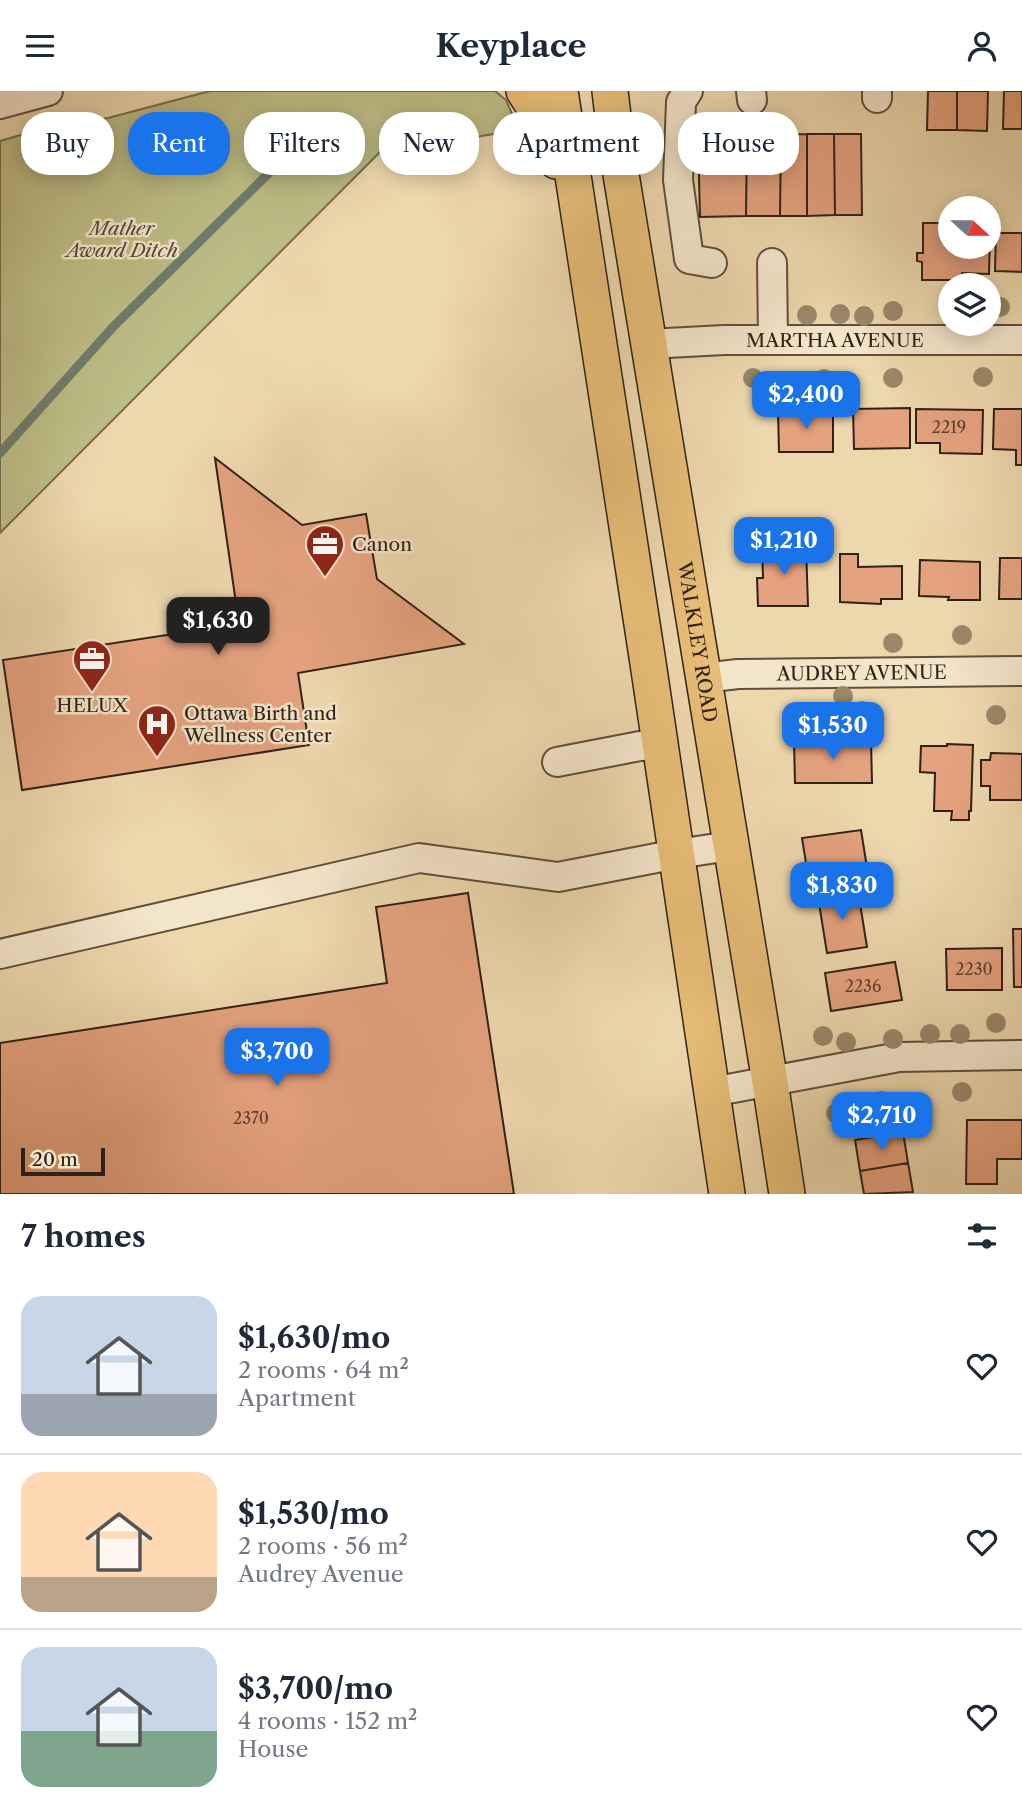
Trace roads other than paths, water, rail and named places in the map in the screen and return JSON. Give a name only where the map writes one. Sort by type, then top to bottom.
[{"type":"main road","points":[[524,91],[537,111],[580,219]]},
{"type":"main road","points":[[560,91],[727,1194]]},
{"type":"main road","name":"WALKLEY ROAD","points":[[610,91],[612,112]]},
{"type":"main road","points":[[629,112],[635,91]]},
{"type":"main road","name":"WALKLEY ROAD","points":[[621,175],[787,1194]]},
{"type":"street","points":[[0,104],[48,91]]},
{"type":"street","points":[[688,91],[681,102],[678,180],[689,259],[712,264]]},
{"type":"street","points":[[772,263],[773,340]]},
{"type":"street","name":"MARTHA AVENUE","points":[[648,344],[773,340],[1022,340]]},
{"type":"street","name":"AUDREY AVENUE","points":[[703,678],[738,674],[1022,671]]},
{"type":"street","points":[[557,762],[661,745]]},
{"type":"street","points":[[0,954],[419,857],[558,877],[730,846]]},
{"type":"street","points":[[712,1093],[899,1057],[1022,1055]]},
{"type":"waterway","points":[[0,453],[113,327],[267,175]]},
{"type":"place","name":"Canon","points":[[325,578]]},
{"type":"place","name":"HELUX","points":[[92,693]]},
{"type":"place","name":"Ottawa Birth and Wellness Center","points":[[157,758]]},
{"type":"park label","name":"Mather Award Ditch","points":[[122,239]]}]
